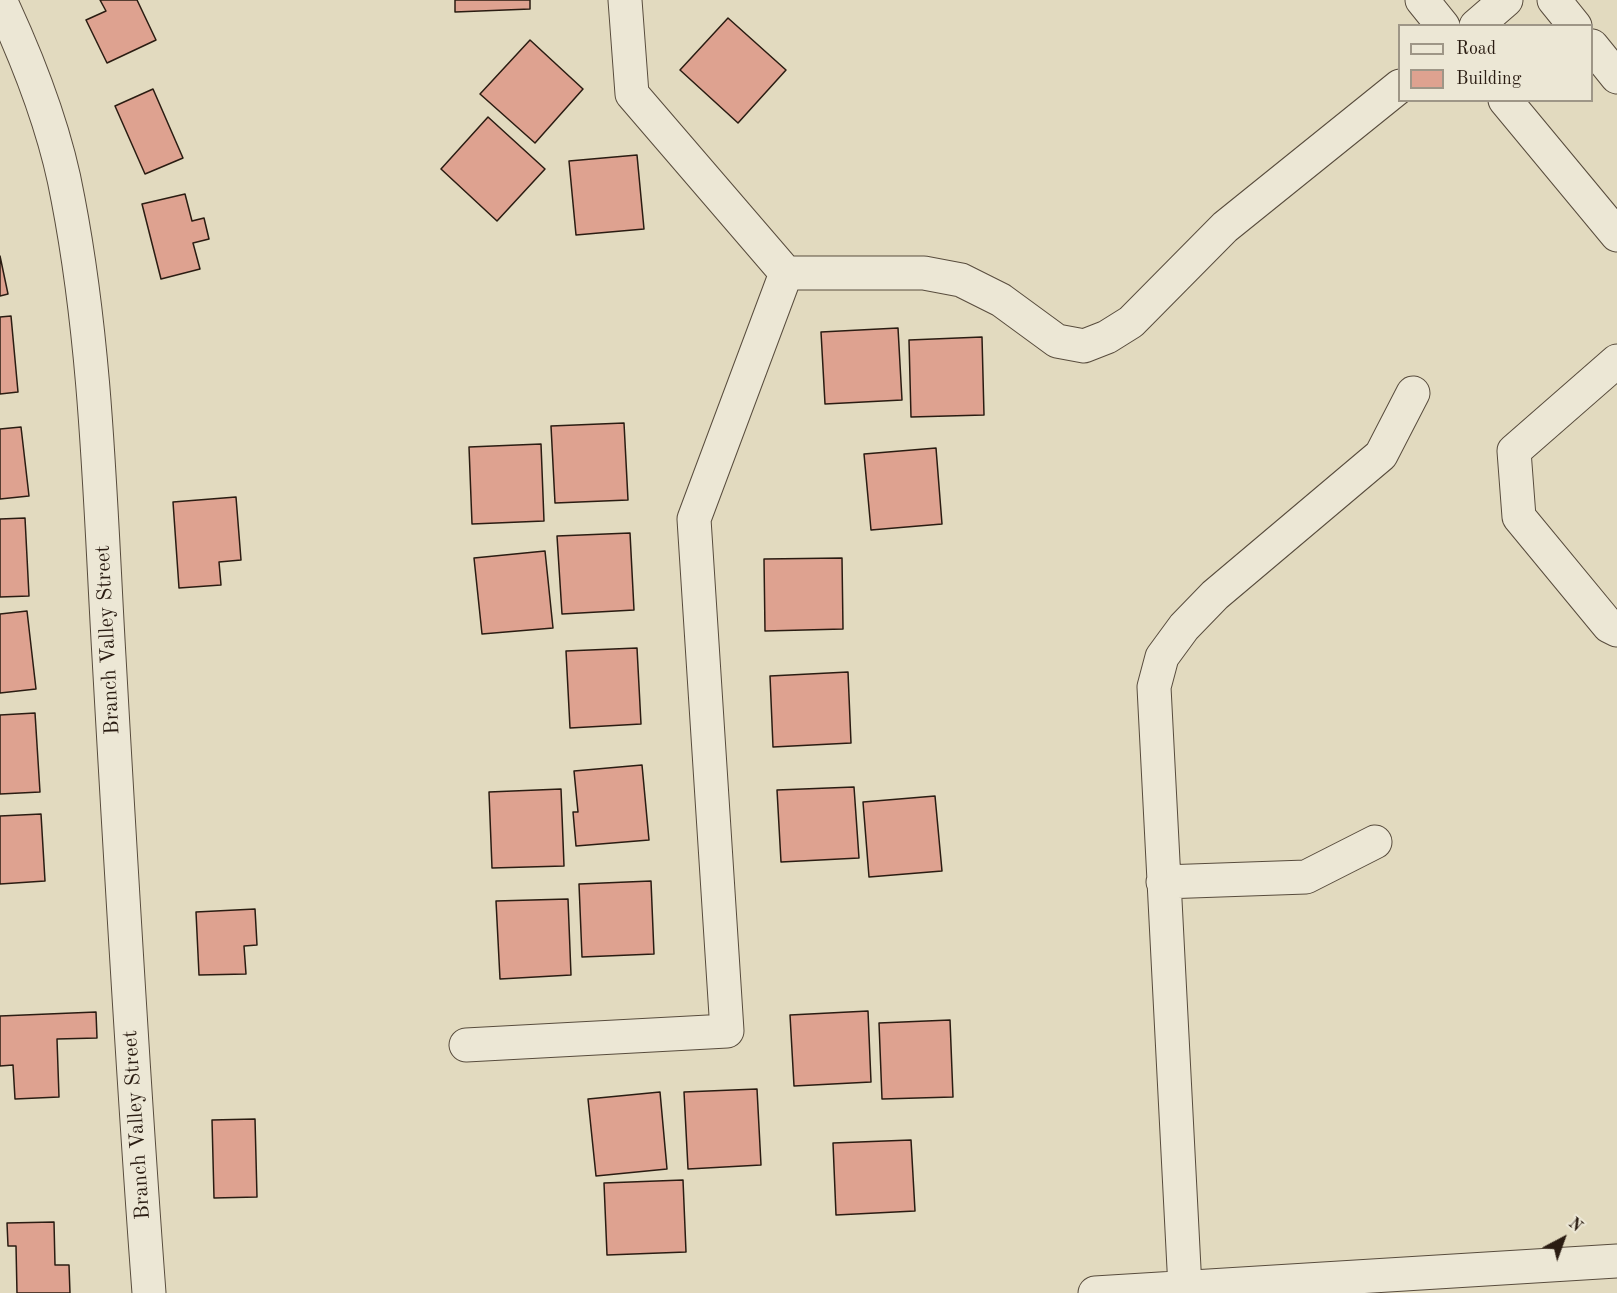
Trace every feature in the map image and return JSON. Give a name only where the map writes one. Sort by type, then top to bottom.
[{"type":"street","name":"Branch Valley Street","points":[[0,0],[22,49],[53,139],[68,197],[92,358],[134,1093],[149,1293]]},
{"type":"street","points":[[625,0],[632,94],[786,273],[924,273],[961,280],[1001,300],[1057,341],[1084,346],[1107,337],[1131,322],[1225,228],[1398,88]]},
{"type":"street","points":[[1422,0],[1441,24]]},
{"type":"street","points":[[1478,24],[1506,0]]},
{"type":"street","points":[[1554,0],[1573,24]]},
{"type":"street","points":[[1593,47],[1617,77]]},
{"type":"street","points":[[1507,102],[1617,235]]},
{"type":"street","points":[[466,1045],[728,1031],[694,519],[786,273]]},
{"type":"street","points":[[1617,361],[1514,451],[1519,517],[1609,626],[1617,630]]},
{"type":"street","points":[[1185,1288],[1154,687],[1162,657],[1184,627],[1215,595],[1381,455],[1413,393]]},
{"type":"street","points":[[1163,882],[1306,877],[1375,842]]},
{"type":"street","points":[[1095,1293],[1617,1260]]},
{"type":"building","points":[[100,0],[137,0],[156,40],[107,63],[86,20],[106,11]]},
{"type":"building","points":[[455,0],[530,0],[530,9],[455,12]]},
{"type":"building","points":[[728,18],[786,70],[738,123],[680,70]]},
{"type":"building","points":[[530,40],[583,89],[535,143],[480,94]]},
{"type":"building","points":[[153,89],[183,158],[145,174],[115,106]]},
{"type":"building","points":[[488,117],[545,169],[497,221],[441,169]]},
{"type":"building","points":[[637,155],[644,229],[576,235],[569,161]]},
{"type":"building","points":[[185,194],[192,221],[204,218],[209,239],[193,243],[200,269],[161,279],[142,204]]},
{"type":"building","points":[[0,256],[8,294],[0,296]]},
{"type":"building","points":[[11,316],[18,392],[0,394],[0,317]]},
{"type":"building","points":[[898,328],[902,400],[825,404],[821,332]]},
{"type":"building","points":[[982,337],[984,415],[911,417],[909,340]]},
{"type":"building","points":[[624,423],[628,500],[555,503],[551,426]]},
{"type":"building","points":[[21,427],[29,496],[0,499],[0,429]]},
{"type":"building","points":[[541,444],[544,521],[472,524],[469,447]]},
{"type":"building","points":[[936,448],[942,524],[871,530],[864,454]]},
{"type":"building","points":[[236,497],[241,560],[219,562],[221,585],[179,588],[173,502]]},
{"type":"building","points":[[25,518],[29,596],[0,597],[0,519]]},
{"type":"building","points":[[630,533],[634,610],[562,614],[557,536]]},
{"type":"building","points":[[545,551],[553,628],[482,634],[474,558]]},
{"type":"building","points":[[842,558],[843,629],[765,631],[764,559]]},
{"type":"building","points":[[27,611],[36,689],[0,693],[0,614]]},
{"type":"building","points":[[637,648],[641,724],[570,728],[566,651]]},
{"type":"building","points":[[848,672],[851,743],[773,747],[770,676]]},
{"type":"building","points":[[35,713],[40,792],[0,794],[0,715]]},
{"type":"building","points":[[642,765],[649,840],[576,846],[573,812],[578,812],[574,771]]},
{"type":"building","points":[[854,787],[859,858],[781,862],[777,790]]},
{"type":"building","points":[[561,789],[564,866],[492,868],[489,792]]},
{"type":"building","points":[[935,796],[942,871],[869,877],[863,802]]},
{"type":"building","points":[[41,814],[45,881],[0,884],[0,816]]},
{"type":"building","points":[[651,881],[654,954],[582,957],[579,884]]},
{"type":"building","points":[[568,899],[571,975],[500,979],[496,901]]},
{"type":"building","points":[[255,909],[257,945],[244,946],[246,974],[199,975],[196,912]]},
{"type":"building","points":[[868,1011],[871,1082],[794,1086],[790,1015]]},
{"type":"building","points":[[96,1012],[97,1038],[57,1039],[59,1097],[15,1099],[13,1065],[0,1066],[0,1016]]},
{"type":"building","points":[[950,1020],[953,1097],[882,1099],[879,1023]]},
{"type":"building","points":[[757,1089],[761,1165],[688,1169],[684,1092]]},
{"type":"building","points":[[660,1092],[667,1169],[596,1176],[588,1099]]},
{"type":"building","points":[[255,1119],[257,1197],[214,1198],[212,1120]]},
{"type":"building","points":[[911,1140],[915,1211],[836,1215],[833,1143]]},
{"type":"building","points":[[683,1180],[686,1252],[607,1255],[604,1183]]},
{"type":"building","points":[[54,1222],[55,1265],[69,1265],[70,1293],[17,1293],[16,1246],[8,1246],[7,1223]]}]
